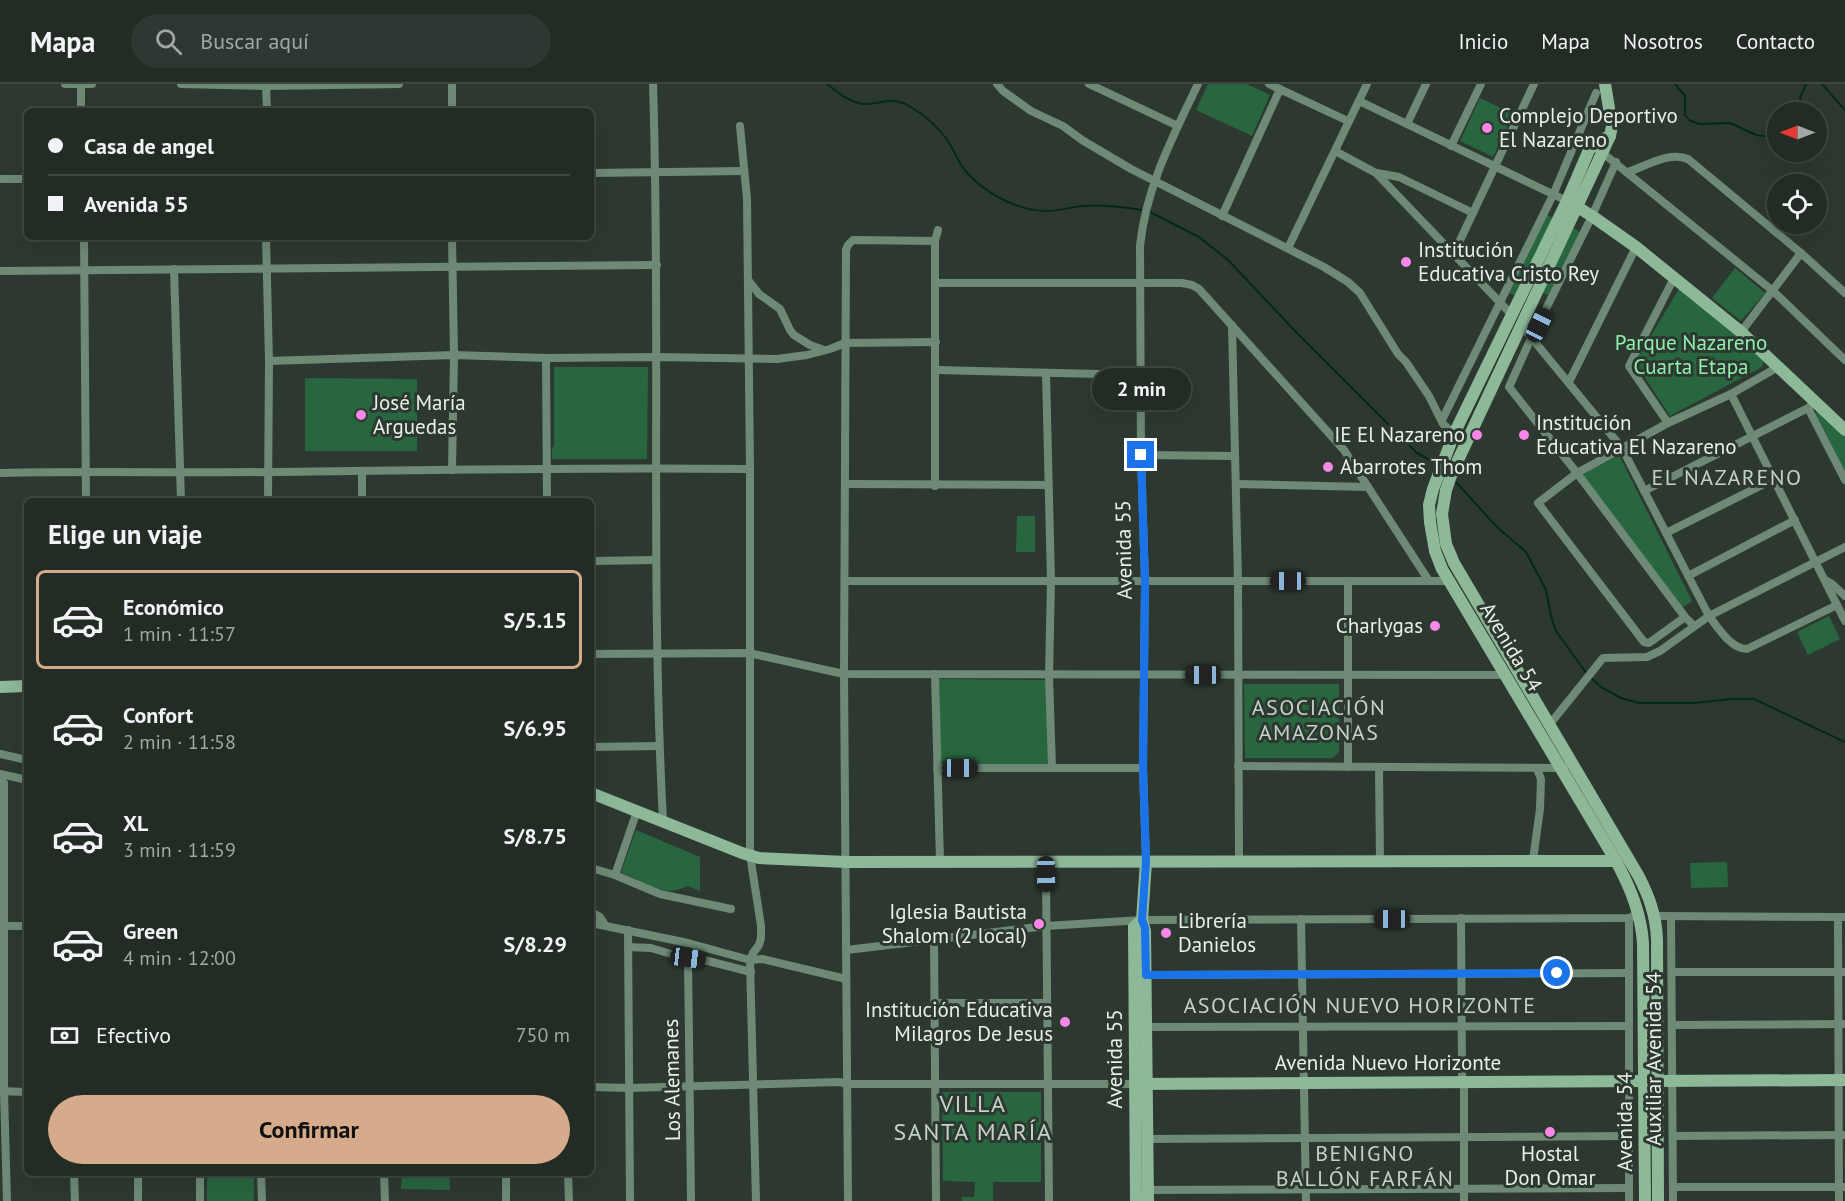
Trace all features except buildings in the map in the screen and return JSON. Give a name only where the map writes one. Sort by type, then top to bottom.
[{"type":"street","points":[[65,84],[92,84]]},
{"type":"street","points":[[81,84],[81,108]]},
{"type":"street","points":[[181,84],[399,84]]},
{"type":"street","points":[[452,84],[452,108]]},
{"type":"street","points":[[653,84],[657,265],[657,653],[663,821]]},
{"type":"street","points":[[1089,84],[1178,126]]},
{"type":"street","name":"Avenida 55","points":[[1136,1201],[1146,1028],[1145,928],[1142,920],[1146,862],[1143,768],[1145,582],[1139,282],[1142,233],[1154,181],[1198,84]]},
{"type":"street","points":[[1269,84],[1348,121]]},
{"type":"street","points":[[1288,248],[1367,84]]},
{"type":"street","points":[[1407,124],[1426,84]]},
{"type":"street","points":[[1451,146],[1481,84]]},
{"type":"street","points":[[1454,253],[1534,84]]},
{"type":"street","points":[[266,85],[267,108]]},
{"type":"street","points":[[1002,86],[1031,111],[1063,126],[1082,140],[1154,181],[1288,248],[1348,282],[1360,293],[1398,354],[1429,396],[1443,424],[1454,434]]},
{"type":"street","points":[[1442,420],[1553,195],[1601,88]]},
{"type":"street","name":"Avenida 54","points":[[1601,88],[1612,126],[1610,136],[1597,149],[1589,150],[1572,204],[1521,325],[1452,473],[1443,502],[1442,525],[1446,544],[1454,562],[1638,875],[1655,916],[1658,1201]]},
{"type":"street","points":[[1222,216],[1280,89]]},
{"type":"street","points":[[1359,101],[1572,204],[1592,216],[1741,332],[1778,367],[1811,405],[1845,430]]},
{"type":"street","points":[[740,126],[747,199],[750,855],[761,926],[759,945],[750,960],[756,1201]]},
{"type":"street","points":[[1597,149],[1616,162],[1773,291],[1845,360]]},
{"type":"street","points":[[1335,151],[1376,173],[1511,314]]},
{"type":"street","points":[[1628,172],[1668,157],[1679,156],[1688,159],[1801,253],[1845,293]]},
{"type":"street","points":[[1616,162],[1509,387],[1694,626]]},
{"type":"street","points":[[594,173],[744,171]]},
{"type":"street","points":[[1376,173],[1399,177],[1473,213]]},
{"type":"street","points":[[0,179],[24,179]]},
{"type":"street","name":"Avenida 54","points":[[1572,204],[1511,314],[1454,434],[1433,489],[1429,505],[1430,522],[1435,551],[1448,581],[1628,882],[1634,915],[1643,943],[1645,1201]]},
{"type":"street","points":[[935,486],[935,241],[938,230]]},
{"type":"street","points":[[84,240],[86,498]]},
{"type":"street","points":[[266,240],[269,361],[268,498]]},
{"type":"street","points":[[452,240],[454,356],[452,470]]},
{"type":"street","points":[[848,1201],[844,674],[846,250],[848,244],[853,240],[935,241]]},
{"type":"street","points":[[1569,382],[1636,248]]},
{"type":"street","points":[[1741,332],[1801,253]]},
{"type":"street","points":[[0,271],[657,265]]},
{"type":"street","points":[[174,269],[181,498]]},
{"type":"street","points":[[1668,423],[1629,366],[1674,278]]},
{"type":"street","points":[[747,280],[759,294],[780,309],[789,330],[794,335],[824,351]]},
{"type":"street","points":[[936,283],[1139,282],[1182,283],[1199,289],[1344,450],[1429,580]]},
{"type":"street","points":[[1521,325],[1622,448],[1709,616],[1722,633],[1737,646],[1747,649],[1837,605]]},
{"type":"street","points":[[1232,326],[1238,581],[1239,862]]},
{"type":"street","points":[[269,361],[454,356],[777,359],[824,351],[845,343],[936,342]]},
{"type":"street","points":[[546,358],[547,498]]},
{"type":"street","points":[[1685,617],[1649,643],[1644,642],[1538,503],[1577,473],[1668,423],[1731,394],[1778,367]]},
{"type":"street","points":[[936,370],[1141,375]]},
{"type":"street","points":[[1046,373],[1051,581],[1052,768]]},
{"type":"street","points":[[1731,394],[1845,621]]},
{"type":"street","points":[[1644,492],[1811,405]]},
{"type":"street","points":[[1811,405],[1845,480]]},
{"type":"street","points":[[1141,455],[1235,456]]},
{"type":"street","points":[[0,473],[362,471],[547,467],[750,469]]},
{"type":"street","points":[[362,471],[362,498]]},
{"type":"street","points":[[1666,533],[1774,479]]},
{"type":"street","points":[[846,484],[1048,485]]},
{"type":"street","points":[[1236,484],[1368,487]]},
{"type":"street","points":[[1688,576],[1795,520]]},
{"type":"street","points":[[1550,724],[1603,658],[1647,657],[1660,651],[1709,616],[1845,547]]},
{"type":"street","points":[[594,561],[656,560]]},
{"type":"street","points":[[1825,580],[1845,596]]},
{"type":"street","points":[[1348,581],[1348,767]]},
{"type":"street","points":[[845,582],[1448,581]]},
{"type":"street","points":[[594,654],[749,653],[844,674],[1505,675]]},
{"type":"street","points":[[934,674],[940,862]]},
{"type":"street","points":[[0,687],[24,686]]},
{"type":"street","points":[[594,747],[659,746]]},
{"type":"street","points":[[0,754],[24,759]]},
{"type":"street","points":[[1238,766],[1533,767],[1537,769],[1561,769],[1575,766]]},
{"type":"street","points":[[937,768],[1143,768]]},
{"type":"street","points":[[1379,768],[1380,861]]},
{"type":"street","points":[[1533,860],[1541,779],[1537,769]]},
{"type":"street","points":[[0,776],[24,780]]},
{"type":"street","points":[[0,776],[4,783],[2,1091],[7,1201]]},
{"type":"street","points":[[594,794],[759,858],[846,862],[1616,861]]},
{"type":"street","points":[[615,875],[638,812]]},
{"type":"street","points":[[594,868],[660,894],[731,909]]},
{"type":"street","points":[[1046,874],[1049,1201]]},
{"type":"street","points":[[594,914],[600,917],[605,926]]},
{"type":"street","points":[[847,951],[1046,926],[1142,920],[1634,915],[1629,973],[1629,1201]]},
{"type":"street","points":[[1655,916],[1841,917],[1843,1135],[1842,1187],[1839,1201]]},
{"type":"street","name":"Auxiliar Avenida 54","points":[[1671,917],[1673,1201]]},
{"type":"street","points":[[1461,918],[1464,1201]]},
{"type":"street","points":[[1301,919],[1306,1201]]},
{"type":"street","name":"Avenida 55","points":[[1142,920],[1134,927],[1141,1084],[1148,1139],[1148,1196]]},
{"type":"street","points":[[594,924],[688,943],[750,960],[762,959],[846,980]]},
{"type":"street","points":[[2,926],[24,926]]},
{"type":"street","points":[[628,930],[630,1201]]},
{"type":"street","points":[[934,940],[936,1201]]},
{"type":"street","points":[[628,946],[651,948],[751,972]]},
{"type":"street","name":"Los Alemanes","points":[[688,958],[692,1201]]},
{"type":"street","points":[[1672,972],[1842,972]]},
{"type":"street","points":[[1146,975],[1629,973]]},
{"type":"street","points":[[935,1003],[1047,1004]]},
{"type":"street","points":[[1673,1025],[1842,1024]]},
{"type":"street","points":[[1146,1028],[1629,1026]]},
{"type":"street","points":[[1673,1081],[1842,1080]]},
{"type":"street","name":"Avenida Nuevo Horizonte","points":[[1141,1084],[1673,1081]]},
{"type":"street","points":[[594,1087],[839,1082],[935,1085],[1141,1084]]},
{"type":"street","points":[[2,1091],[24,1092]]},
{"type":"street","points":[[1673,1136],[1843,1135]]},
{"type":"street","points":[[1148,1139],[1629,1136]]},
{"type":"street","points":[[75,1176],[75,1201]]},
{"type":"street","points":[[138,1176],[138,1201]]},
{"type":"street","points":[[200,1176],[200,1201]]},
{"type":"street","points":[[261,1176],[262,1201]]},
{"type":"street","points":[[384,1176],[385,1201]]},
{"type":"street","points":[[506,1176],[506,1201]]},
{"type":"street","points":[[568,1176],[569,1201]]},
{"type":"street","points":[[1673,1187],[1842,1187]]},
{"type":"street","points":[[1148,1196],[1306,1190],[1629,1188]]},
{"type":"green space","points":[[1208,84],[1247,84],[1270,95],[1252,136],[1196,110]]},
{"type":"green space","points":[[1480,98],[1513,114],[1493,157],[1460,141]]},
{"type":"green space","points":[[1547,215],[1553,218],[1515,296],[1509,293]]},
{"type":"green space","points":[[1573,228],[1580,232],[1548,295],[1541,292]]},
{"type":"green space","points":[[1735,268],[1765,293],[1741,321],[1712,298]]},
{"type":"green space","name":"Parque Nazareno Cuarta Etapa","points":[[1680,287],[1764,360],[1762,367],[1670,416],[1636,361]]},
{"type":"green space","points":[[554,367],[648,367],[647,459],[552,459]]},
{"type":"green space","name":"José María Arguedas","points":[[305,378],[417,379],[417,451],[305,451]]},
{"type":"green space","points":[[1818,411],[1845,435],[1845,472],[1815,413]]},
{"type":"green space","points":[[1619,455],[1692,601],[1681,608],[1583,477],[1585,473]]},
{"type":"green space","points":[[1017,516],[1035,516],[1035,552],[1016,552]]},
{"type":"green space","points":[[1829,616],[1840,639],[1808,655],[1797,632]]},
{"type":"green space","points":[[939,679],[1046,680],[1048,765],[941,765]]},
{"type":"green space","points":[[1244,684],[1339,684],[1339,752],[1333,758],[1245,758]]},
{"type":"green space","points":[[636,830],[700,857],[700,891],[688,886],[674,891],[664,890],[621,872]]},
{"type":"green space","points":[[1727,862],[1728,887],[1691,888],[1690,863]]},
{"type":"green space","points":[[942,1092],[1041,1092],[1041,1182],[993,1182],[993,1201],[962,1201],[962,1197],[974,1197],[975,1182],[943,1181]]},
{"type":"green space","points":[[207,1176],[254,1176],[254,1201],[207,1201]]},
{"type":"green space","points":[[402,1176],[449,1176],[450,1190],[401,1189]]},
{"type":"waterway","points":[[827,84],[854,102],[871,104],[896,101],[911,107],[940,131],[973,179],[989,192],[1007,202],[1027,209],[1047,211],[1098,205],[1142,210]]},
{"type":"waterway","points":[[1675,84],[1685,96],[1685,115],[1689,120],[1699,124],[1730,123],[1756,135],[1767,136]]},
{"type":"waterway","points":[[1801,102],[1800,98],[1806,84]]},
{"type":"waterway","points":[[1822,84],[1845,110]]},
{"type":"waterway","points":[[1148,211],[1199,237],[1228,260],[1417,453],[1437,464]]},
{"type":"waterway","points":[[1454,480],[1497,527],[1526,552],[1546,590],[1556,631],[1587,674]]},
{"type":"waterway","points":[[1591,678],[1601,687],[1621,698],[1639,703],[1694,703],[1754,699],[1845,742]]},
{"type":"place","name":"Complejo Deportivo El Nazareno","points":[[1487,128]]},
{"type":"place","name":"Institución Educativa Cristo Rey","points":[[1406,262]]},
{"type":"place","name":"José María Arguedas","points":[[361,415]]},
{"type":"place","name":"IE El Nazareno","points":[[1477,435]]},
{"type":"place","name":"Institución Educativa El Nazareno","points":[[1524,435]]},
{"type":"place","name":"Abarrotes Thom","points":[[1328,467]]},
{"type":"place","name":"Charlygas","points":[[1435,626]]},
{"type":"place","name":"Iglesia Bautista Shalom (2 local)","points":[[1039,924]]},
{"type":"place","name":"Librería Danielos","points":[[1166,933]]},
{"type":"place","name":"Institución Educativa Milagros De Jesus","points":[[1065,1022]]},
{"type":"place","name":"Hostal Don Omar","points":[[1550,1132]]},
{"type":"district","name":"EL NAZARENO","points":[[1727,477]]},
{"type":"district","name":"ASOCIACIÓN AMAZONAS","points":[[1319,720]]},
{"type":"district","name":"ASOCIACIÓN NUEVO HORIZONTE","points":[[1360,1005]]},
{"type":"district","name":"VILLA SANTA MARÍA","points":[[973,1118]]},
{"type":"district","name":"BENIGNO BALLÓN FARFÁN","points":[[1365,1166]]},
{"type":"route","points":[[1141,455],[1145,582],[1143,768],[1146,862],[1142,920],[1145,928],[1146,975],[1557,973]]}]
